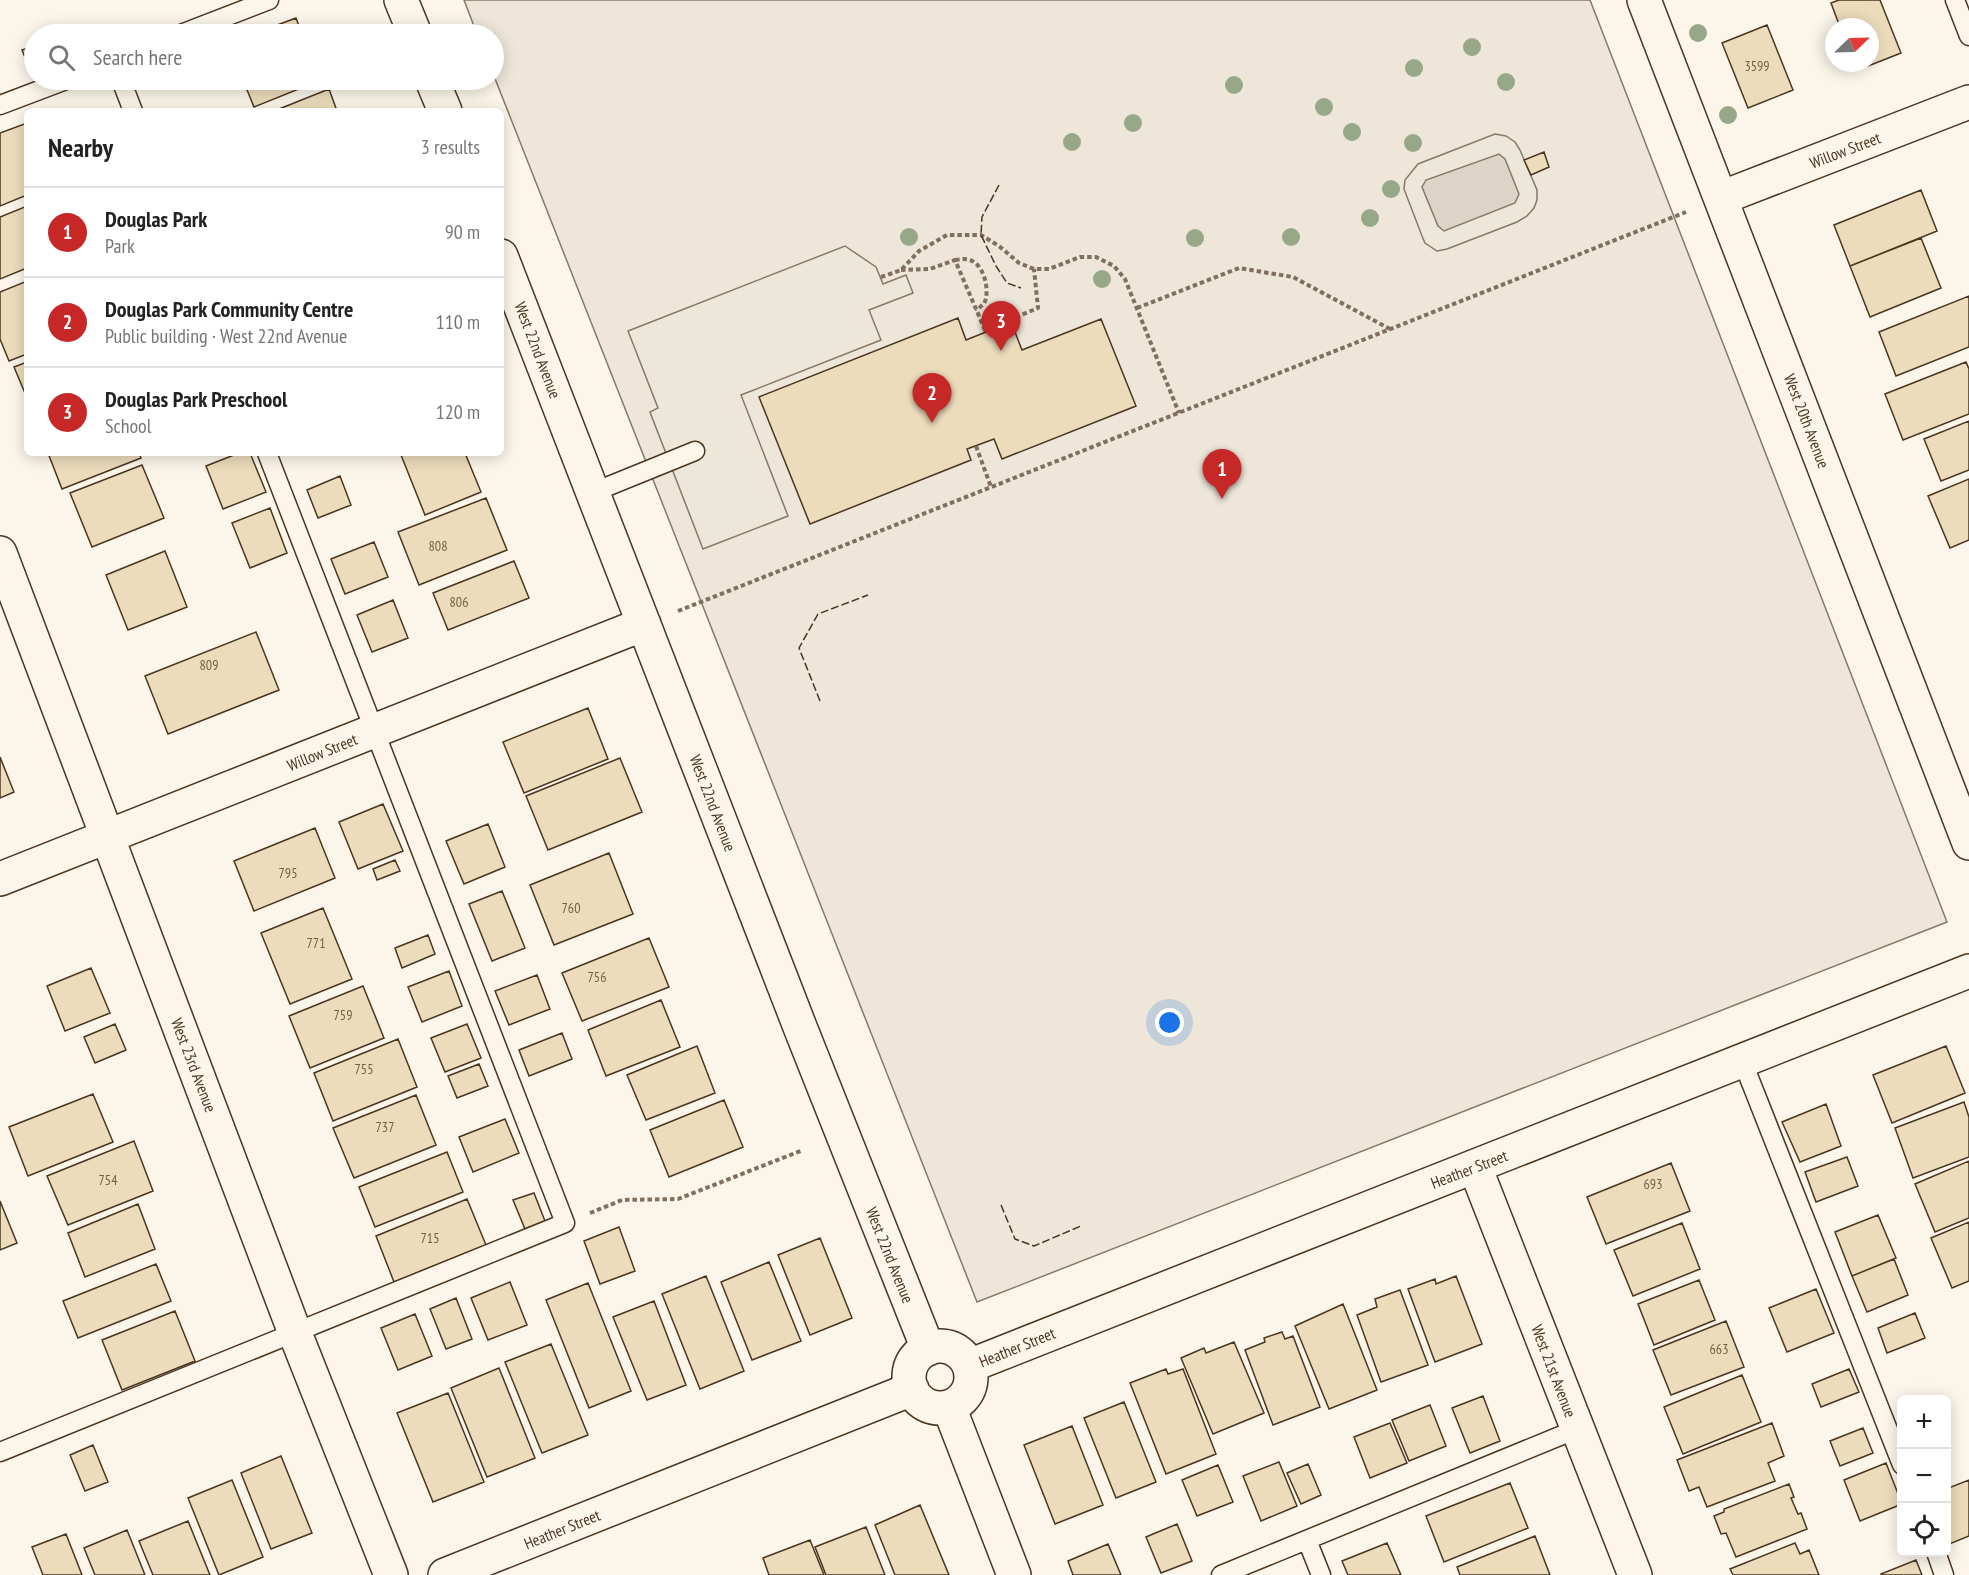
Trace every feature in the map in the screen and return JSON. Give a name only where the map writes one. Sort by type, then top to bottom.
[{"type":"street","points":[[401,0],[411,24]]},
{"type":"street","name":"West 20th Avenue","points":[[1644,0],[1969,843]]},
{"type":"street","points":[[436,90],[444,108]]},
{"type":"street","name":"Willow Street","points":[[1721,198],[1969,102]]},
{"type":"street","name":"West 22nd Avenue","points":[[504,264],[927,1349]]},
{"type":"street","name":"West 23rd Avenue","points":[[1,560],[295,1333],[391,1575]]},
{"type":"street","name":"Willow Street","points":[[0,879],[644,624]]},
{"type":"street","name":"Heather Street","points":[[969,1366],[1969,971]]},
{"type":"street","name":"West 21st Avenue","points":[[1475,1167],[1635,1575]]},
{"type":"street","points":[[937,1346],[956,1351],[969,1366],[970,1386],[958,1402],[949,1407],[931,1407],[916,1397],[909,1380],[919,1354],[937,1346]]},
{"type":"street","name":"Heather Street","points":[[445,1575],[912,1389]]},
{"type":"street","points":[[949,1407],[1014,1575]]},
{"type":"lane","points":[[207,24],[269,0]]},
{"type":"lane","points":[[1955,0],[1969,36]]},
{"type":"lane","points":[[0,105],[40,90]]},
{"type":"lane","points":[[125,90],[133,108]]},
{"type":"lane","points":[[594,492],[695,451]]},
{"type":"lane","points":[[0,1452],[565,1223],[268,456]]},
{"type":"lane","points":[[1742,1060],[1897,1452]]},
{"type":"lane","points":[[1221,1575],[1577,1429]]},
{"type":"lane","points":[[1307,1540],[1321,1575]]},
{"type":"lane","points":[[1938,1557],[1944,1575]]},
{"type":"path","points":[[644,624],[1721,198]]},
{"type":"path","points":[[901,270],[919,251],[939,240],[947,236],[965,235],[981,235],[999,246],[1019,263],[1034,269],[1049,268],[1080,257],[1096,257],[1114,266],[1125,279],[1179,413]]},
{"type":"path","points":[[881,277],[901,270],[930,269],[965,258],[975,262],[981,271],[987,291],[984,304],[977,311]]},
{"type":"path","points":[[955,260],[985,330],[1038,308],[1034,269]]},
{"type":"path","points":[[1137,308],[1239,268],[1293,277],[1391,329]]},
{"type":"path","points":[[976,446],[991,487]]},
{"type":"path","points":[[565,1223],[622,1200],[678,1198],[802,1150]]},
{"type":"shaded area","points":[[464,0],[1590,0],[1947,922],[977,1302],[500,90],[504,90],[504,24],[473,24]]},
{"type":"shaded area","points":[[1495,134],[1506,136],[1515,142],[1520,150],[1537,190],[1534,208],[1517,222],[1437,251],[1425,243],[1404,189],[1405,180],[1418,164]]},
{"type":"shaded area","points":[[1499,154],[1505,159],[1519,194],[1515,203],[1444,231],[1438,226],[1422,187],[1426,180]]},
{"type":"shaded area","points":[[845,246],[876,267],[883,284],[906,275],[913,293],[869,310],[881,340],[741,395],[788,516],[703,549],[650,412],[658,408],[628,331]]},
{"type":"building","points":[[1839,0],[1880,0],[1901,53],[1879,62],[1879,18],[1837,18],[1831,3]]},
{"type":"building","points":[[296,18],[298,24],[280,24]]},
{"type":"building","points":[[1767,25],[1793,90],[1748,108],[1722,43]]},
{"type":"building","points":[[247,90],[296,90],[254,107]]},
{"type":"building","points":[[329,90],[336,108],[282,108]]},
{"type":"building","points":[[24,124],[24,196],[0,206],[0,133]]},
{"type":"building","points":[[1544,152],[1549,167],[1531,175],[1524,160]]},
{"type":"building","points":[[1921,190],[1937,231],[1850,266],[1834,225]]},
{"type":"building","points":[[24,207],[24,269],[0,279],[0,217]]},
{"type":"building","points":[[1921,238],[1941,288],[1870,317],[1850,266]]},
{"type":"building","points":[[24,282],[24,355],[9,361],[0,339],[0,292]]},
{"type":"building","points":[[1969,296],[1969,347],[1896,376],[1879,332]]},
{"type":"building","points":[[958,318],[966,340],[1011,322],[1022,350],[1101,319],[1136,406],[1002,459],[994,439],[967,449],[971,460],[810,524],[759,397]]},
{"type":"building","points":[[1966,362],[1969,369],[1969,414],[1903,440],[1885,394]]},
{"type":"building","points":[[24,363],[24,391],[14,367]]},
{"type":"building","points":[[1969,421],[1969,470],[1941,481],[1924,439]]},
{"type":"building","points":[[49,456],[140,456],[141,458],[62,489]]},
{"type":"building","points":[[231,456],[251,456],[266,492],[223,509],[206,466]]},
{"type":"building","points":[[401,456],[466,456],[481,492],[425,515]]},
{"type":"building","points":[[142,465],[164,518],[92,547],[70,493]]},
{"type":"building","points":[[340,476],[351,505],[318,518],[307,490]]},
{"type":"building","points":[[1969,479],[1969,540],[1950,548],[1928,496]]},
{"type":"building","points":[[486,498],[507,550],[419,585],[398,532]]},
{"type":"building","points":[[270,508],[287,553],[250,568],[232,523]]},
{"type":"building","points":[[374,542],[388,577],[345,594],[331,559]]},
{"type":"building","points":[[165,551],[187,607],[128,630],[106,575]]},
{"type":"building","points":[[514,561],[529,598],[448,630],[433,593]]},
{"type":"building","points":[[393,600],[408,638],[372,652],[357,615]]},
{"type":"building","points":[[256,632],[279,690],[168,734],[145,676]]},
{"type":"building","points":[[588,708],[608,759],[524,793],[503,742]]},
{"type":"building","points":[[0,757],[14,792],[0,798]]},
{"type":"building","points":[[620,758],[642,812],[548,850],[526,796]]},
{"type":"building","points":[[383,804],[403,851],[358,869],[339,822]]},
{"type":"building","points":[[488,824],[505,867],[464,884],[446,841]]},
{"type":"building","points":[[315,828],[335,878],[254,911],[234,861]]},
{"type":"building","points":[[609,853],[633,914],[554,945],[530,885]]},
{"type":"building","points":[[395,860],[400,871],[377,880],[373,869]]},
{"type":"building","points":[[502,891],[525,948],[492,961],[469,904]]},
{"type":"building","points":[[323,908],[352,979],[290,1004],[261,933]]},
{"type":"building","points":[[428,935],[435,954],[402,968],[395,948]]},
{"type":"building","points":[[649,938],[669,987],[582,1021],[562,973]]},
{"type":"building","points":[[91,968],[110,1013],[65,1031],[47,986]]},
{"type":"building","points":[[449,971],[462,1006],[422,1022],[408,987]]},
{"type":"building","points":[[537,975],[550,1009],[509,1025],[495,991]]},
{"type":"building","points":[[363,986],[384,1038],[310,1068],[289,1016]]},
{"type":"building","points":[[661,1000],[680,1047],[606,1076],[588,1030]]},
{"type":"building","points":[[115,1024],[126,1050],[95,1063],[84,1037]]},
{"type":"building","points":[[467,1024],[481,1058],[445,1072],[431,1038]]},
{"type":"building","points":[[562,1033],[572,1059],[529,1076],[519,1050]]},
{"type":"building","points":[[398,1039],[417,1087],[333,1121],[314,1073]]},
{"type":"building","points":[[697,1046],[715,1093],[646,1120],[627,1075]]},
{"type":"building","points":[[1946,1046],[1965,1093],[1892,1123],[1873,1075]]},
{"type":"building","points":[[479,1064],[488,1086],[457,1098],[448,1076]]},
{"type":"building","points":[[93,1094],[113,1142],[28,1176],[9,1127]]},
{"type":"building","points":[[416,1095],[436,1145],[354,1178],[333,1128]]},
{"type":"building","points":[[724,1100],[743,1147],[669,1177],[650,1130]]},
{"type":"building","points":[[1964,1102],[1969,1117],[1969,1157],[1913,1178],[1895,1128]]},
{"type":"building","points":[[1826,1104],[1841,1146],[1800,1162],[1782,1122]]},
{"type":"building","points":[[505,1119],[519,1153],[473,1172],[459,1137]]},
{"type":"building","points":[[134,1141],[153,1191],[68,1225],[47,1176]]},
{"type":"building","points":[[447,1152],[463,1192],[375,1227],[359,1187]]},
{"type":"building","points":[[1847,1157],[1858,1186],[1816,1202],[1805,1172]]},
{"type":"building","points":[[1969,1161],[1969,1218],[1935,1232],[1915,1184]]},
{"type":"building","points":[[1671,1163],[1690,1211],[1606,1244],[1587,1197]]},
{"type":"building","points":[[534,1193],[545,1221],[525,1229],[513,1200]]},
{"type":"building","points":[[467,1199],[486,1245],[394,1282],[376,1236]]},
{"type":"building","points":[[0,1201],[17,1243],[0,1250]]},
{"type":"building","points":[[138,1204],[155,1249],[85,1277],[68,1233]]},
{"type":"building","points":[[1878,1215],[1896,1258],[1852,1276],[1835,1232]]},
{"type":"building","points":[[1969,1222],[1969,1281],[1952,1288],[1931,1238]]},
{"type":"building","points":[[1682,1223],[1700,1269],[1633,1296],[1614,1250]]},
{"type":"building","points":[[619,1227],[635,1271],[600,1284],[584,1241]]},
{"type":"building","points":[[820,1238],[852,1318],[810,1335],[778,1255]]},
{"type":"building","points":[[1894,1259],[1908,1295],[1867,1312],[1852,1276]]},
{"type":"building","points":[[769,1262],[801,1341],[752,1360],[721,1282]]},
{"type":"building","points":[[156,1264],[171,1301],[78,1338],[63,1301]]},
{"type":"building","points":[[706,1276],[744,1371],[700,1389],[662,1294]]},
{"type":"building","points":[[1456,1276],[1482,1344],[1435,1362],[1408,1289],[1435,1279],[1436,1284]]},
{"type":"building","points":[[1699,1280],[1715,1320],[1654,1345],[1638,1304]]},
{"type":"building","points":[[510,1282],[527,1325],[488,1340],[471,1298]]},
{"type":"building","points":[[588,1283],[631,1391],[589,1408],[546,1300]]},
{"type":"building","points":[[1816,1289],[1834,1333],[1787,1352],[1769,1308]]},
{"type":"building","points":[[1400,1290],[1428,1365],[1381,1382],[1357,1315],[1377,1307],[1375,1299]]},
{"type":"building","points":[[456,1298],[472,1339],[446,1349],[430,1309]]},
{"type":"building","points":[[654,1301],[686,1385],[647,1400],[613,1317]]},
{"type":"building","points":[[1343,1304],[1377,1390],[1329,1409],[1295,1326]]},
{"type":"building","points":[[175,1311],[195,1361],[122,1390],[102,1340]]},
{"type":"building","points":[[1915,1313],[1925,1338],[1887,1353],[1878,1328]]},
{"type":"building","points":[[415,1314],[432,1356],[398,1370],[381,1328]]},
{"type":"building","points":[[1726,1321],[1744,1367],[1671,1395],[1653,1350]]},
{"type":"building","points":[[1282,1332],[1285,1339],[1293,1336],[1320,1407],[1273,1425],[1245,1350],[1265,1342],[1264,1338]]},
{"type":"building","points":[[1234,1342],[1264,1413],[1213,1434],[1181,1358],[1204,1348],[1206,1353]]},
{"type":"building","points":[[551,1344],[588,1435],[542,1453],[505,1362]]},
{"type":"building","points":[[499,1368],[535,1458],[487,1477],[451,1388]]},
{"type":"building","points":[[1166,1369],[1168,1374],[1183,1369],[1216,1454],[1166,1474],[1130,1383]]},
{"type":"building","points":[[1849,1369],[1859,1392],[1821,1407],[1812,1384]]},
{"type":"building","points":[[1742,1375],[1761,1422],[1683,1454],[1664,1407]]},
{"type":"building","points":[[448,1393],[484,1482],[433,1502],[397,1413]]},
{"type":"building","points":[[1483,1396],[1500,1441],[1470,1453],[1452,1408]]},
{"type":"building","points":[[1124,1402],[1156,1482],[1116,1498],[1084,1418]]},
{"type":"building","points":[[1430,1405],[1446,1446],[1409,1461],[1392,1420]]},
{"type":"building","points":[[1390,1423],[1407,1463],[1370,1478],[1354,1437]]},
{"type":"building","points":[[1772,1423],[1784,1456],[1768,1463],[1775,1481],[1707,1507],[1699,1487],[1689,1491],[1677,1460]]},
{"type":"building","points":[[1072,1426],[1103,1505],[1055,1524],[1024,1445]]},
{"type":"building","points":[[1863,1428],[1873,1453],[1840,1466],[1830,1441]]},
{"type":"building","points":[[93,1445],[108,1482],[85,1491],[70,1455]]},
{"type":"building","points":[[281,1456],[312,1533],[271,1549],[241,1473]]},
{"type":"building","points":[[1279,1462],[1297,1506],[1261,1521],[1243,1476]]},
{"type":"building","points":[[1886,1463],[1897,1491],[1897,1506],[1860,1521],[1844,1480]]},
{"type":"building","points":[[1308,1464],[1321,1495],[1301,1504],[1287,1473]]},
{"type":"building","points":[[1218,1465],[1233,1502],[1197,1516],[1182,1480]]},
{"type":"building","points":[[232,1480],[263,1557],[219,1575],[188,1498]]},
{"type":"building","points":[[1969,1480],[1969,1536],[1951,1543],[1951,1503],[1951,1487]]},
{"type":"building","points":[[1510,1483],[1528,1528],[1444,1562],[1426,1516]]},
{"type":"building","points":[[1789,1484],[1794,1497],[1791,1498],[1798,1514],[1801,1513],[1807,1529],[1736,1557],[1726,1533],[1721,1534],[1714,1516],[1724,1512],[1724,1509]]},
{"type":"building","points":[[920,1505],[949,1575],[895,1575],[875,1525]]},
{"type":"building","points":[[188,1521],[210,1575],[153,1575],[139,1541]]},
{"type":"building","points":[[1177,1524],[1192,1561],[1161,1573],[1146,1537]]},
{"type":"building","points":[[866,1527],[885,1575],[826,1575],[815,1547]]},
{"type":"building","points":[[127,1530],[145,1575],[95,1575],[84,1548]]},
{"type":"building","points":[[66,1534],[82,1575],[43,1575],[32,1547]]},
{"type":"building","points":[[1535,1536],[1550,1575],[1460,1575],[1457,1567]]},
{"type":"building","points":[[810,1540],[824,1575],[769,1575],[763,1558]]},
{"type":"building","points":[[1387,1543],[1401,1575],[1348,1575],[1342,1561]]},
{"type":"building","points":[[1795,1543],[1800,1554],[1809,1550],[1819,1575],[1733,1575],[1730,1569]]},
{"type":"building","points":[[1108,1544],[1121,1575],[1073,1575],[1068,1561]]},
{"type":"building","points":[[1916,1560],[1922,1575],[1881,1575],[1881,1574]]},
{"type":"fence","points":[[999,185],[982,217],[981,235],[1007,283],[1021,288]]},
{"type":"fence","points":[[820,701],[799,648],[818,614],[868,595]]},
{"type":"fence","points":[[1001,1205],[1015,1239],[1034,1246],[1081,1226]]},
{"type":"place","name":"Douglas Park Preschool","points":[[1001,351]]},
{"type":"place","name":"Douglas Park Community Centre","points":[[932,423]]},
{"type":"place","name":"Douglas Park","points":[[1222,499]]}]
